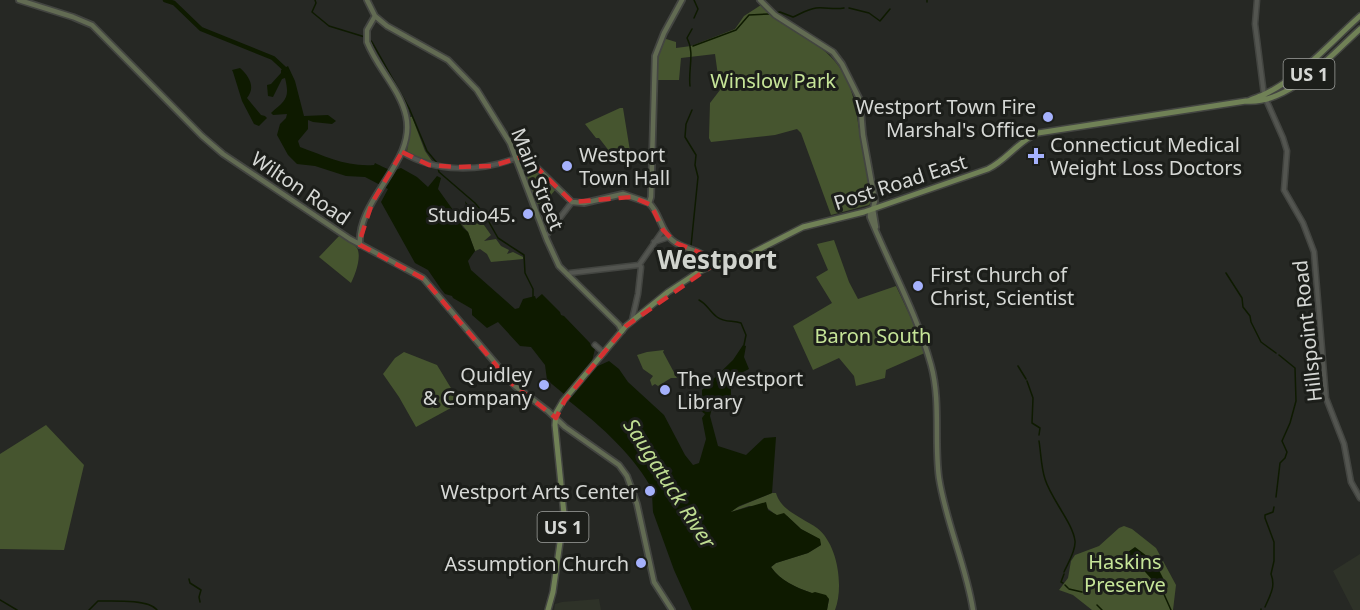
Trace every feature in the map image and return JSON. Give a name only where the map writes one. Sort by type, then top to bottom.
[{"type":"main road","name":"Wilton Road","points":[[19,0],[73,16],[92,25],[219,151],[360,245],[424,279],[511,383],[617,463],[625,472],[639,510],[652,577],[672,610]]},
{"type":"main road","name":"Main Street","points":[[367,0],[375,16],[388,27],[444,57],[458,68],[487,104],[505,133],[559,266],[619,325],[622,331]]},
{"type":"main road","points":[[649,203],[655,57],[664,33],[682,0]]},
{"type":"main road","points":[[760,0],[782,20],[833,52],[843,65],[859,99],[863,135],[874,188],[873,209],[877,234],[916,323],[932,368],[936,398],[937,463],[973,610]]},
{"type":"main road","points":[[360,245],[365,221],[381,187],[402,152],[408,132],[405,113],[366,39],[367,30],[375,16]]},
{"type":"main road","name":"US 1","points":[[1265,97],[1360,16]]},
{"type":"main road","name":"Post Road East","points":[[555,418],[567,396],[632,321],[668,292],[713,265],[747,255],[805,226],[873,209],[988,169],[1000,162],[1023,141],[1038,133],[1246,101],[1294,87],[1360,28]]},
{"type":"main road","points":[[1289,78],[1294,87]]},
{"type":"main road","points":[[516,158],[522,156],[527,158],[572,202],[584,203],[623,194],[649,203],[669,237],[679,245],[704,254],[713,265]]},
{"type":"main road","name":"US 1","points":[[548,610],[553,592],[564,514],[555,418]]},
{"type":"street","name":"Hillspoint Road","points":[[1257,0],[1255,24],[1265,97],[1286,147],[1284,192],[1303,223],[1314,249],[1326,398],[1344,444],[1351,482],[1360,498]]},
{"type":"street","points":[[402,152],[434,166],[444,167],[487,167],[516,158]]},
{"type":"street","points":[[546,236],[572,202]]},
{"type":"street","points":[[632,321],[639,288],[639,265],[664,228]]},
{"type":"street","points":[[654,243],[669,237]]},
{"type":"street","points":[[568,275],[639,265]]},
{"type":"street","points":[[595,345],[604,353]]},
{"type":"highlighted area","points":[[402,152],[429,165],[456,167],[492,166],[525,156],[572,202],[632,197],[651,205],[663,230],[676,243],[704,254],[713,265],[626,326],[565,400],[556,418],[511,383],[424,279],[360,245],[372,203]]},
{"type":"shaded area","points":[[1360,554],[1360,610],[1353,610],[1333,571]]},
{"type":"shaded area","points":[[599,599],[601,610],[554,610],[555,604],[562,602]]},
{"type":"green space","name":"Winslow Park","points":[[761,5],[776,18],[821,48],[831,57],[845,77],[853,98],[871,189],[872,201],[869,205],[831,215],[801,133],[797,129],[775,135],[711,142],[709,138],[710,103],[720,90],[715,54],[681,58],[679,80],[655,80],[657,53],[663,38],[676,42],[676,48],[691,46],[735,29],[744,16]]},
{"type":"green space","points":[[623,108],[630,151],[613,156],[585,124]]},
{"type":"green space","points":[[408,117],[412,117],[425,151],[434,164],[407,152]]},
{"type":"green space","points":[[532,165],[556,189],[543,202],[536,205],[523,172]]},
{"type":"green space","points":[[468,211],[474,211],[491,235],[484,241],[496,239],[501,246],[509,250],[507,254],[513,252],[523,259],[491,262],[487,254],[480,249],[475,251],[468,232],[459,221],[459,218]]},
{"type":"green space","points":[[340,235],[354,244],[359,256],[351,283],[319,257]]},
{"type":"green space","name":"Baron South","points":[[834,240],[849,282],[858,299],[896,286],[927,352],[886,370],[885,378],[856,386],[854,376],[839,358],[813,370],[793,326],[832,303],[816,277],[828,270],[817,244]]},
{"type":"green space","points":[[664,350],[677,378],[671,378],[658,386],[655,384],[652,386],[650,380],[653,376],[643,369],[637,355]]},
{"type":"green space","points":[[404,352],[437,365],[460,403],[416,427],[383,374],[395,358]]},
{"type":"green space","points":[[46,425],[84,465],[64,550],[0,549],[0,454]]},
{"type":"green space","points":[[776,493],[783,505],[793,514],[817,528],[830,544],[839,578],[838,601],[835,610],[827,610],[829,599],[789,583],[776,574],[771,567],[776,563],[808,553],[821,545],[819,539],[801,529],[787,516],[776,515],[766,507],[749,506],[731,512],[731,510]]},
{"type":"green space","name":"Haskins Preserve","points":[[1124,526],[1132,529],[1156,548],[1176,585],[1173,610],[1092,610],[1073,595],[1059,590],[1068,578],[1071,561],[1075,555],[1099,546]]},
{"type":"water","points":[[288,66],[295,81],[304,116],[328,115],[336,121],[332,124],[308,120],[308,129],[298,141],[300,147],[345,163],[374,165],[375,163],[391,170],[401,168],[417,177],[428,187],[437,176],[441,178],[438,189],[453,210],[458,212],[466,206],[465,201],[472,210],[465,213],[459,221],[468,232],[475,251],[468,261],[471,270],[515,309],[519,308],[523,299],[535,296],[536,299],[542,294],[595,349],[592,361],[598,366],[609,361],[664,415],[685,455],[693,465],[699,463],[706,439],[702,418],[705,414],[701,411],[700,399],[702,390],[733,360],[743,345],[746,346],[744,357],[749,369],[737,375],[731,385],[731,396],[712,408],[710,416],[718,446],[746,455],[764,438],[776,437],[772,493],[739,506],[731,512],[766,502],[768,510],[777,515],[784,513],[801,529],[820,539],[821,545],[808,553],[776,563],[771,567],[779,576],[794,586],[812,593],[826,595],[829,599],[827,610],[692,610],[674,570],[653,512],[652,494],[654,493],[628,455],[547,380],[545,365],[531,347],[520,346],[498,322],[487,328],[472,315],[472,309],[445,294],[428,270],[415,263],[381,202],[388,189],[365,177],[346,176],[315,166],[297,164],[288,155],[277,135],[280,124],[287,114],[273,115],[271,113],[286,98],[285,78],[282,79],[273,97],[268,96],[267,85],[271,84],[281,70]]},
{"type":"water","points":[[240,68],[251,86],[247,98],[261,115],[267,118],[259,126],[254,124],[242,101],[232,70]]},
{"type":"water","points":[[1135,547],[1155,562],[1166,584],[1166,592],[1161,592],[1130,556],[1128,552]]},
{"type":"waterway","name":"Saugatuck River","points":[[165,0],[174,3],[201,29],[273,58],[287,71]]},
{"type":"waterway","points":[[315,0],[312,12],[329,26],[365,37]]},
{"type":"waterway","points":[[694,0],[698,9],[694,18]]},
{"type":"waterway","points":[[776,13],[780,12],[793,17],[816,8],[844,8]]},
{"type":"waterway","points":[[849,8],[869,13],[880,21],[890,9]]},
{"type":"waterway","points":[[693,46],[736,30],[749,15],[769,14]]},
{"type":"waterway","points":[[690,86],[691,55],[687,38],[692,29]]},
{"type":"waterway","points":[[369,39],[409,108],[427,151],[437,163]]},
{"type":"waterway","points":[[691,246],[698,177],[695,165],[696,155],[685,137],[686,124],[692,110]]},
{"type":"waterway","points":[[438,168],[439,172],[475,203],[498,238],[524,255],[525,273],[533,289],[533,297]]},
{"type":"waterway","points":[[1226,273],[1242,298],[1243,307],[1250,316],[1261,342],[1276,353]]},
{"type":"waterway","points":[[699,300],[720,319],[741,323],[746,335],[744,345]]},
{"type":"waterway","points":[[1276,497],[1280,463],[1287,452],[1282,441],[1296,401],[1295,368],[1279,355]]},
{"type":"waterway","points":[[1018,366],[1026,379]]},
{"type":"waterway","points":[[1027,381],[1033,398],[1032,423],[1040,428],[1039,435]]},
{"type":"waterway","points":[[1039,441],[1045,479],[1075,541],[1073,553],[1064,572]]},
{"type":"waterway","points":[[1265,607],[1273,587],[1271,574],[1274,561],[1274,542],[1265,515],[1273,512],[1274,507]]},
{"type":"waterway","points":[[1063,583],[1061,582],[1064,574]]},
{"type":"waterway","points":[[189,579],[190,583],[201,590],[200,602]]},
{"type":"waterway","points":[[1065,585],[1068,588]]},
{"type":"waterway","points":[[1069,589],[1082,592]]},
{"type":"waterway","points":[[1163,592],[1171,610]]},
{"type":"waterway","points":[[0,600],[17,610]]},
{"type":"waterway","points":[[89,610],[98,601],[139,602],[153,606],[157,610]]},
{"type":"waterway","points":[[1097,605],[1102,610]]},
{"type":"place","name":"Westport Town Fire Marshal's Office","points":[[1048,117]]},
{"type":"place","name":"Connecticut Medical Weight Loss Doctors","points":[[1036,156]]},
{"type":"place","name":"Westport Town Hall","points":[[567,166]]},
{"type":"place","name":"Studio45.","points":[[528,214]]},
{"type":"place","name":"First Church of Christ, Scientist","points":[[918,286]]},
{"type":"place","name":"Quidley & Company","points":[[544,385]]},
{"type":"place","name":"The Westport Library","points":[[665,390]]},
{"type":"place","name":"Westport Arts Center","points":[[650,491]]},
{"type":"place","name":"Assumption Church","points":[[641,563]]},
{"type":"district","name":"Westport","points":[[717,259]]}]
